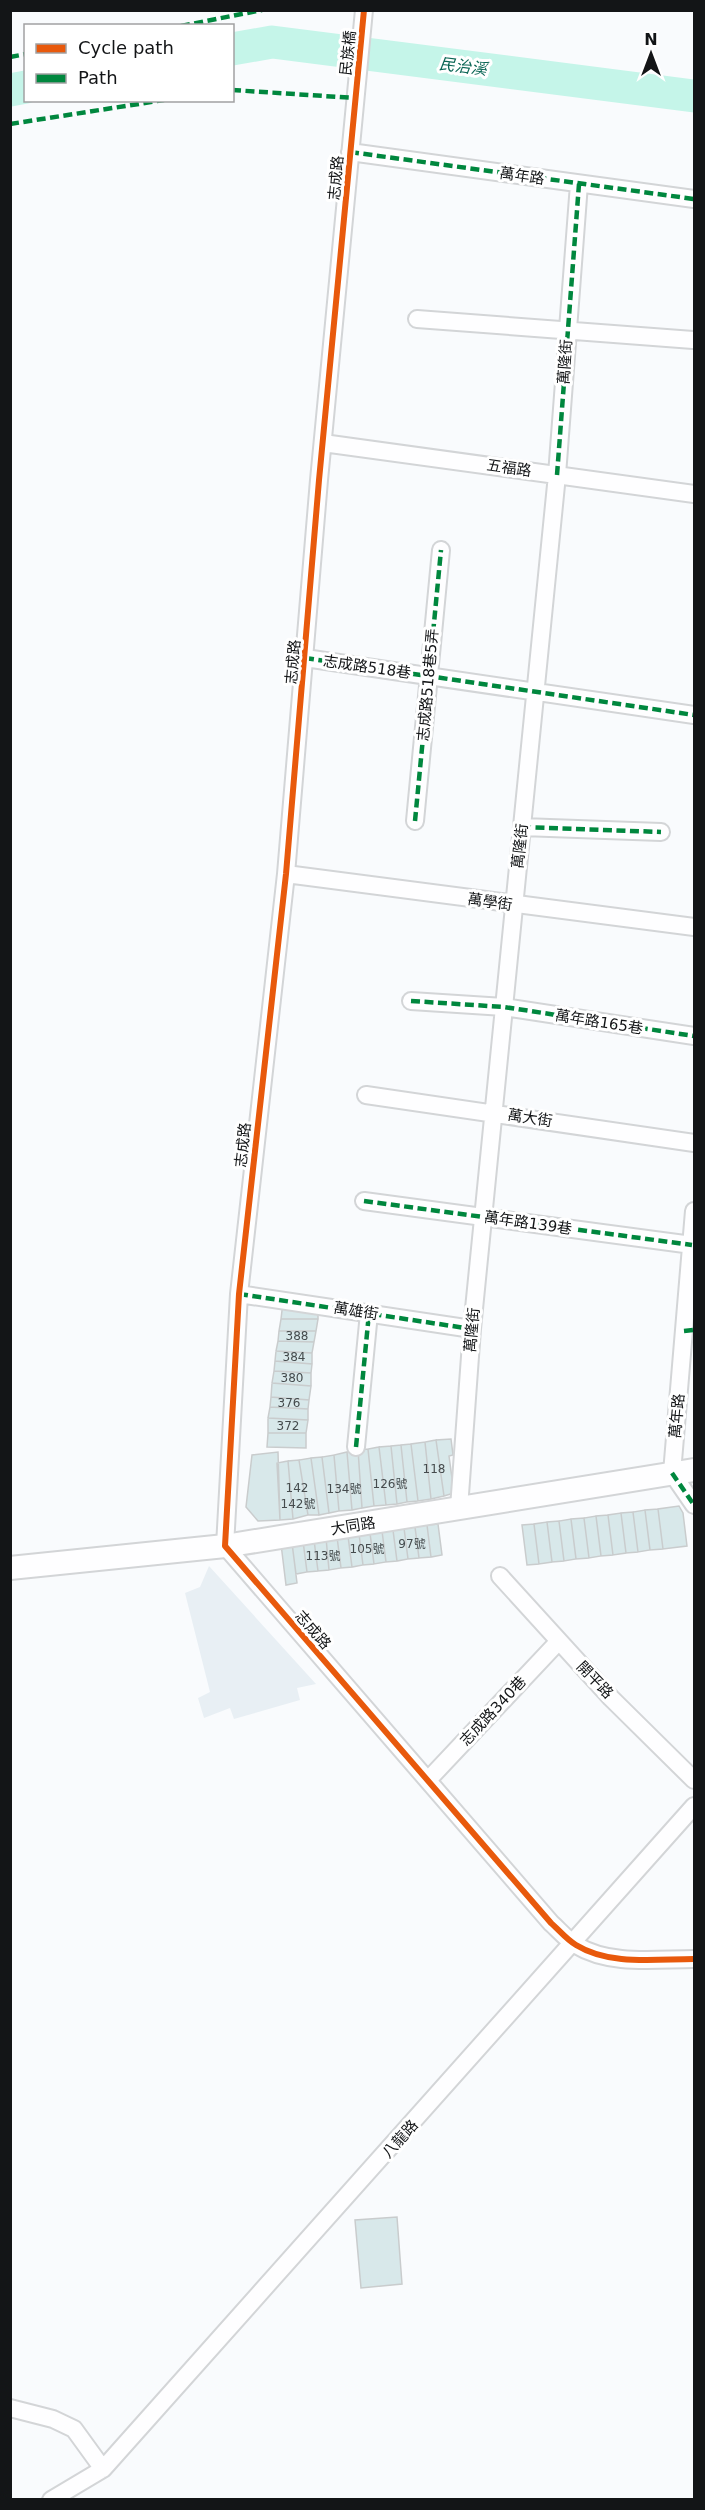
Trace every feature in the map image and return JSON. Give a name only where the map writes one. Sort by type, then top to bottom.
[{"type":"main road","name":"大同路","points":[[10,1568],[225,1546],[694,1470]]},
{"type":"street","name":"民族橋","points":[[355,98],[364,10]]},
{"type":"street","name":"志成路","points":[[355,98],[286,874],[239,1294],[225,1546],[551,1923],[574,1944],[595,1954],[615,1958],[694,1959]]},
{"type":"street","name":"萬年路","points":[[350,152],[694,200]]},
{"type":"street","name":"萬隆街","points":[[459,1508],[472,1329],[557,475],[579,184]]},
{"type":"street","points":[[417,319],[568,328],[693,340]]},
{"type":"street","name":"五福路","points":[[323,443],[694,494]]},
{"type":"street","name":"志成路518巷5弄","points":[[415,821],[441,550]]},
{"type":"street","name":"志成路518巷","points":[[305,658],[694,714]]},
{"type":"street","points":[[522,827],[661,832]]},
{"type":"street","name":"萬學街","points":[[286,874],[694,927]]},
{"type":"street","name":"萬年路165巷","points":[[411,1000],[504,1007],[694,1036]]},
{"type":"street","name":"萬大街","points":[[366,1095],[694,1143]]},
{"type":"street","name":"萬年路139巷","points":[[364,1201],[692,1245]]},
{"type":"street","name":"萬年路","points":[[672,1473],[689,1330],[694,1211]]},
{"type":"street","name":"萬雄街","points":[[239,1294],[472,1329]]},
{"type":"street","points":[[356,1447],[369,1314]]},
{"type":"street","points":[[672,1473],[694,1505]]},
{"type":"street","name":"開平路","points":[[500,1576],[558,1642],[694,1780]]},
{"type":"street","name":"志成路340巷","points":[[428,1780],[558,1642]]},
{"type":"street","name":"八龍路","points":[[51,2499],[104,2469],[574,1944],[694,1806]]},
{"type":"street","points":[[10,2408],[53,2419],[74,2429],[104,2469]]},
{"type":"shaded area","points":[[209,1566],[316,1684],[297,1688],[300,1700],[234,1719],[230,1708],[204,1718],[198,1698],[210,1692],[185,1593],[200,1587]]},
{"type":"building","points":[[283,1302],[318,1308],[318,1319],[281,1319]]},
{"type":"building","points":[[281,1319],[318,1319],[316,1331],[279,1331]]},
{"type":"building","points":[[279,1331],[316,1331],[314,1342],[278,1341]]},
{"type":"building","points":[[278,1341],[314,1342],[312,1353],[276,1351]]},
{"type":"building","points":[[276,1351],[312,1353],[312,1364],[275,1361]]},
{"type":"building","points":[[275,1361],[312,1364],[311,1373],[274,1371]]},
{"type":"building","points":[[274,1371],[311,1373],[311,1386],[272,1383]]},
{"type":"building","points":[[272,1383],[311,1386],[309,1400],[271,1397]]},
{"type":"building","points":[[271,1397],[309,1400],[308,1409],[270,1407]]},
{"type":"building","points":[[270,1407],[308,1409],[308,1420],[268,1418]]},
{"type":"building","points":[[268,1418],[308,1420],[306,1433],[268,1433]]},
{"type":"building","points":[[268,1433],[306,1433],[306,1448],[267,1447]]},
{"type":"building","points":[[451,1439],[453,1455],[449,1456],[454,1493],[444,1496],[436,1440]]},
{"type":"building","points":[[436,1440],[444,1496],[431,1499],[425,1442]]},
{"type":"building","points":[[425,1442],[431,1499],[418,1501],[411,1444]]},
{"type":"building","points":[[411,1444],[418,1501],[407,1502],[401,1445]]},
{"type":"building","points":[[401,1445],[407,1502],[397,1504],[391,1446]]},
{"type":"building","points":[[391,1446],[397,1504],[386,1505],[379,1447]]},
{"type":"building","points":[[379,1447],[386,1505],[374,1506],[368,1449]]},
{"type":"building","points":[[368,1449],[374,1506],[362,1508],[358,1450]]},
{"type":"building","points":[[358,1450],[362,1508],[352,1510],[347,1452]]},
{"type":"building","points":[[278,1452],[280,1520],[258,1521],[246,1507],[252,1455]]},
{"type":"building","points":[[347,1452],[352,1510],[339,1511],[334,1455]]},
{"type":"building","points":[[334,1455],[339,1511],[329,1513],[322,1457]]},
{"type":"building","points":[[322,1457],[329,1513],[319,1515],[311,1458]]},
{"type":"building","points":[[311,1458],[319,1515],[308,1515],[299,1460]]},
{"type":"building","points":[[299,1460],[308,1515],[293,1519],[288,1461]]},
{"type":"building","points":[[288,1461],[293,1519],[280,1520],[277,1463]]},
{"type":"building","points":[[679,1506],[683,1513],[687,1546],[663,1549],[658,1509]]},
{"type":"building","points":[[658,1509],[663,1549],[650,1550],[645,1510]]},
{"type":"building","points":[[645,1510],[650,1550],[638,1552],[633,1512]]},
{"type":"building","points":[[633,1512],[638,1552],[626,1553],[621,1513]]},
{"type":"building","points":[[621,1513],[626,1553],[613,1555],[608,1515]]},
{"type":"building","points":[[608,1515],[613,1555],[601,1556],[596,1516]]},
{"type":"building","points":[[596,1516],[601,1556],[589,1558],[584,1518]]},
{"type":"building","points":[[584,1518],[589,1558],[576,1559],[571,1519]]},
{"type":"building","points":[[571,1519],[576,1559],[564,1561],[559,1521]]},
{"type":"building","points":[[559,1521],[564,1561],[552,1562],[547,1522]]},
{"type":"building","points":[[547,1522],[552,1562],[539,1564],[534,1524]]},
{"type":"building","points":[[438,1524],[442,1555],[431,1557],[427,1525]]},
{"type":"building","points":[[534,1524],[539,1564],[527,1565],[522,1525]]},
{"type":"building","points":[[427,1525],[431,1557],[419,1558],[415,1527]]},
{"type":"building","points":[[415,1527],[419,1558],[408,1559],[404,1528]]},
{"type":"building","points":[[404,1528],[408,1559],[397,1561],[393,1530]]},
{"type":"building","points":[[393,1530],[397,1561],[386,1562],[382,1531]]},
{"type":"building","points":[[382,1531],[386,1562],[374,1564],[370,1533]]},
{"type":"building","points":[[370,1533],[374,1564],[363,1565],[359,1534]]},
{"type":"building","points":[[359,1534],[363,1565],[352,1567],[348,1536]]},
{"type":"building","points":[[348,1536],[352,1567],[341,1568],[337,1537]]},
{"type":"building","points":[[337,1537],[341,1568],[329,1570],[326,1538]]},
{"type":"building","points":[[326,1538],[329,1570],[318,1571],[314,1540]]},
{"type":"building","points":[[314,1540],[318,1571],[307,1572],[303,1541]]},
{"type":"building","points":[[303,1541],[307,1572],[296,1574],[292,1543]]},
{"type":"building","points":[[292,1543],[297,1583],[286,1585],[281,1544]]},
{"type":"building","points":[[397,2217],[402,2284],[361,2288],[355,2220]]},
{"type":"waterway","name":"民治溪","points":[[234,49],[272,42],[694,96]]},
{"type":"waterway","name":"民治溪","points":[[10,90],[24,87]]},
{"type":"marked path","points":[[191,24],[262,10]]},
{"type":"marked path","points":[[10,57],[24,54]]},
{"type":"marked path","points":[[234,90],[355,98]]},
{"type":"marked path","points":[[10,124],[151,102]]},
{"type":"marked path","points":[[350,152],[694,199]]},
{"type":"marked path","points":[[557,475],[579,184]]},
{"type":"marked path","points":[[415,821],[441,550]]},
{"type":"marked path","points":[[305,658],[694,715]]},
{"type":"marked path","points":[[522,827],[661,832]]},
{"type":"marked path","points":[[411,1001],[504,1007],[694,1036]]},
{"type":"marked path","points":[[364,1201],[692,1245]]},
{"type":"marked path","points":[[239,1294],[472,1329]]},
{"type":"marked path","points":[[356,1447],[369,1313]]},
{"type":"marked path","points":[[684,1331],[694,1330]]},
{"type":"marked path","points":[[672,1473],[694,1505]]},
{"type":"cycle path","points":[[364,10],[319,480],[286,874],[239,1294],[225,1546],[566,1938],[589,1952],[618,1959],[694,1959]]}]
